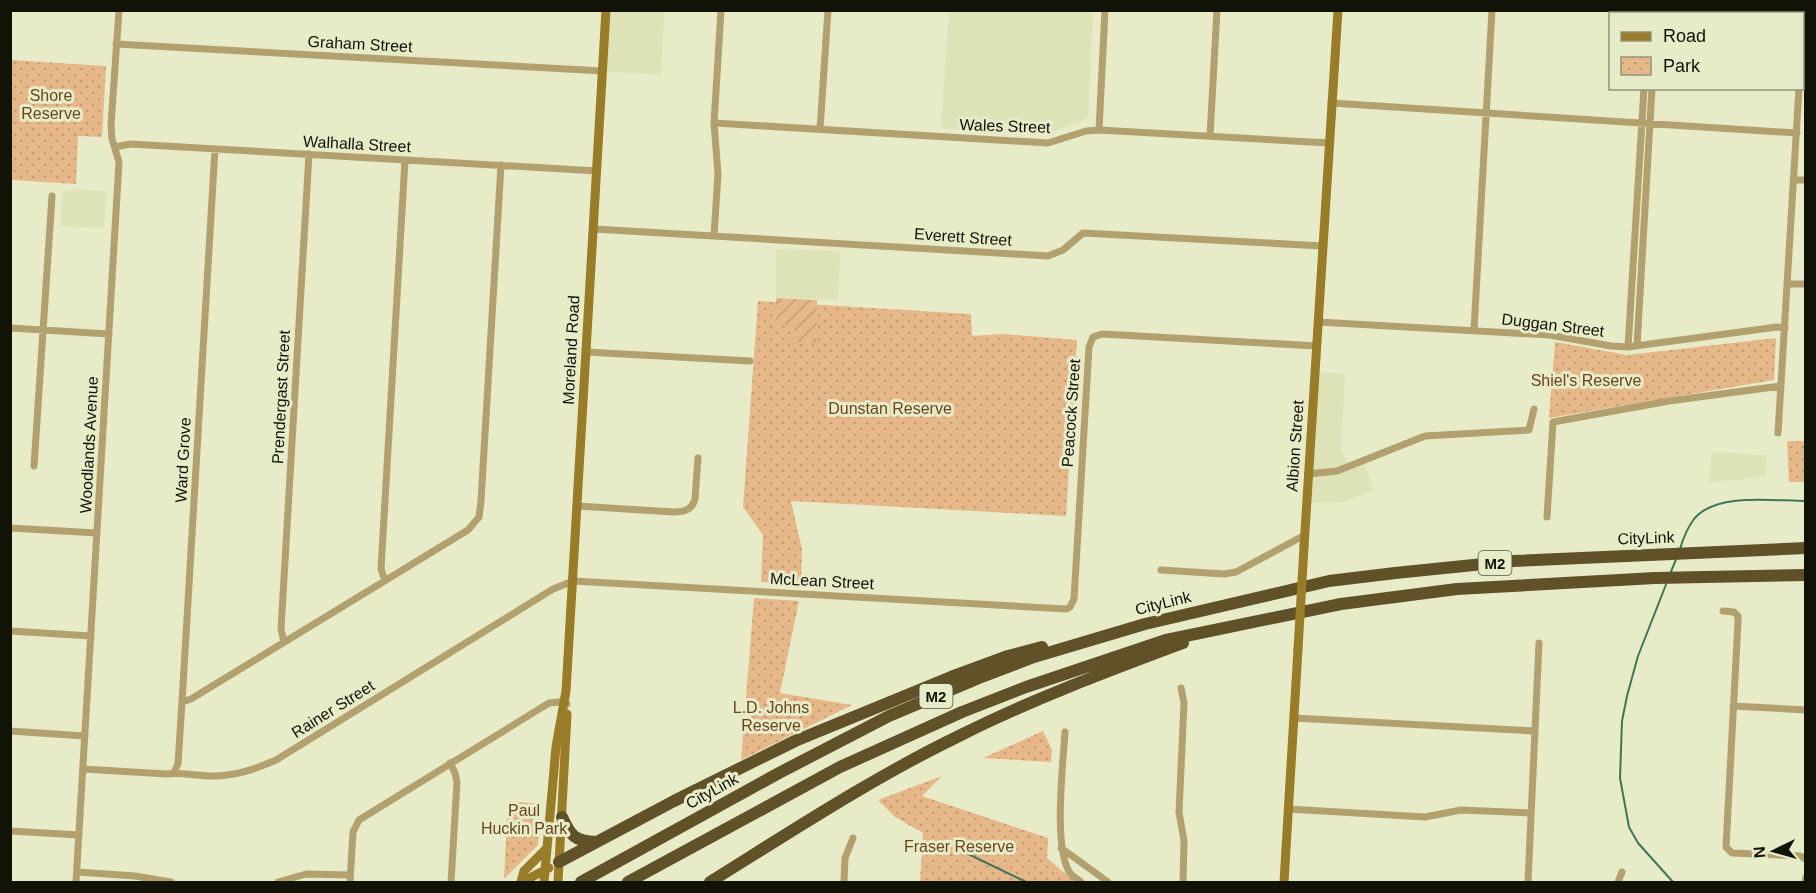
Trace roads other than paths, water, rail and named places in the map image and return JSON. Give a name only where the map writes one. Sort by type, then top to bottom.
[{"type":"highway","name":"CityLink","points":[[581,882],[779,773],[890,717],[1034,657],[1145,624],[1329,581],[1381,574],[1513,561],[1806,548]]},
{"type":"highway","name":"M2","points":[[628,882],[840,766],[962,712],[1026,687],[1166,640],[1341,604],[1457,589],[1655,578],[1806,575]]},
{"type":"highway","points":[[559,873],[597,842],[795,741],[1008,656],[1060,642],[1145,624]]},
{"type":"highway","points":[[710,882],[880,779],[959,735],[1087,678],[1226,627]]},
{"type":"highway","points":[[562,817],[574,837],[587,842],[597,842]]},
{"type":"main road","name":"Moreland Road","points":[[559,873],[566,690],[606,10]]},
{"type":"main road","name":"Albion Street","points":[[1284,882],[1338,10]]},
{"type":"main road","name":"Moreland Road","points":[[544,878],[556,747],[566,703]]},
{"type":"main road","points":[[547,848],[524,871],[521,882],[559,873]]},
{"type":"street","name":"Woodlands Avenue","points":[[76,882],[119,162],[111,125],[119,10]]},
{"type":"street","points":[[714,236],[718,174],[714,123],[720,10]]},
{"type":"street","points":[[820,129],[828,10]]},
{"type":"street","points":[[1099,130],[1105,10]]},
{"type":"street","points":[[1210,136],[1217,10]]},
{"type":"street","points":[[1474,330],[1492,10]]},
{"type":"street","name":"Graham Street","points":[[116,44],[603,71]]},
{"type":"street","points":[[1644,90],[1646,124]]},
{"type":"street","points":[[1628,347],[1637,266],[1646,124],[1652,90]]},
{"type":"street","points":[[1778,433],[1799,90]]},
{"type":"street","points":[[1331,104],[1797,133]]},
{"type":"street","name":"Wales Street","points":[[714,123],[1048,143],[1086,131],[1099,130],[1329,143]]},
{"type":"street","name":"Walhalla Street","points":[[115,147],[130,144],[597,171]]},
{"type":"street","name":"Ward Grove","points":[[174,772],[178,764],[183,702],[214,149]]},
{"type":"street","name":"Prendergast Street","points":[[284,642],[281,634],[309,154]]},
{"type":"street","points":[[385,581],[381,569],[405,160]]},
{"type":"street","points":[[183,702],[468,530],[477,521],[481,501],[501,165]]},
{"type":"street","points":[[1794,180],[1806,180]]},
{"type":"street","points":[[34,466],[52,196]]},
{"type":"street","name":"Everett Street","points":[[594,229],[1048,256],[1063,250],[1083,233],[1323,246]]},
{"type":"street","points":[[1637,266],[1637,346]]},
{"type":"street","points":[[1787,284],[1806,284]]},
{"type":"street","name":"Duggan Street","points":[[1318,322],[1550,335],[1628,347],[1777,327],[1785,328]]},
{"type":"street","points":[[10,328],[109,334]]},
{"type":"street","name":"Peacock Street","points":[[1070,607],[1074,599],[1089,347],[1093,337],[1102,334],[1317,346]]},
{"type":"street","points":[[586,352],[750,361]]},
{"type":"street","points":[[1547,518],[1553,422],[1658,403],[1781,386]]},
{"type":"street","points":[[1308,474],[1337,471],[1425,436],[1529,430],[1534,409]]},
{"type":"street","points":[[577,506],[674,512],[688,510],[694,504],[695,499],[698,458]]},
{"type":"street","points":[[10,528],[97,532]]},
{"type":"street","points":[[1161,570],[1224,574],[1236,572],[1305,535]]},
{"type":"street","name":"McLean Street","points":[[573,581],[1062,609],[1070,607]]},
{"type":"street","name":"Rainer Street","points":[[83,769],[166,774],[174,772],[190,775],[231,775],[246,772],[276,760],[553,589],[573,581]]},
{"type":"street","points":[[1723,610],[1734,612],[1738,616],[1725,844],[1727,850],[1732,853],[1800,856],[1806,859]]},
{"type":"street","points":[[10,631],[91,636]]},
{"type":"street","points":[[1528,882],[1539,643]]},
{"type":"street","points":[[1181,688],[1184,703],[1179,812],[1184,841],[1183,882]]},
{"type":"street","points":[[278,882],[306,874],[350,878],[355,824],[549,703],[566,703]]},
{"type":"street","points":[[1733,706],[1806,710]]},
{"type":"street","points":[[1294,717],[1535,731]]},
{"type":"street","points":[[10,731],[85,736]]},
{"type":"street","points":[[1065,732],[1060,819],[1061,848],[1070,872],[1081,882]]},
{"type":"street","points":[[450,763],[457,782],[451,882]]},
{"type":"street","points":[[1288,809],[1425,817],[1461,810],[1531,813]]},
{"type":"street","points":[[10,831],[79,835]]},
{"type":"street","points":[[844,882],[845,858],[853,838]]},
{"type":"street","points":[[1061,848],[1108,882]]},
{"type":"street","points":[[77,872],[135,876],[171,882]]},
{"type":"street","points":[[1618,882],[1622,872]]},
{"type":"street","points":[[1805,882],[1806,876]]},
{"type":"waterway","points":[[1680,549],[1694,519],[1704,510],[1716,505],[1746,500],[1806,501]]},
{"type":"waterway","points":[[1670,574],[1677,557]]},
{"type":"waterway","points":[[1667,582],[1638,656],[1627,696],[1622,721],[1620,778],[1629,827],[1638,843],[1673,882]]},
{"type":"waterway","points":[[964,852],[1026,882]]},
{"type":"park label","name":"Shore Reserve","points":[[51,104]]},
{"type":"park label","name":"Shiel's Reserve","points":[[1586,380]]},
{"type":"park label","name":"Dunstan Reserve","points":[[890,408]]},
{"type":"park label","name":"L.D. Johns Reserve","points":[[771,716]]},
{"type":"park label","name":"Paul Huckin Park","points":[[524,819]]},
{"type":"park label","name":"Fraser Reserve","points":[[959,846]]}]
